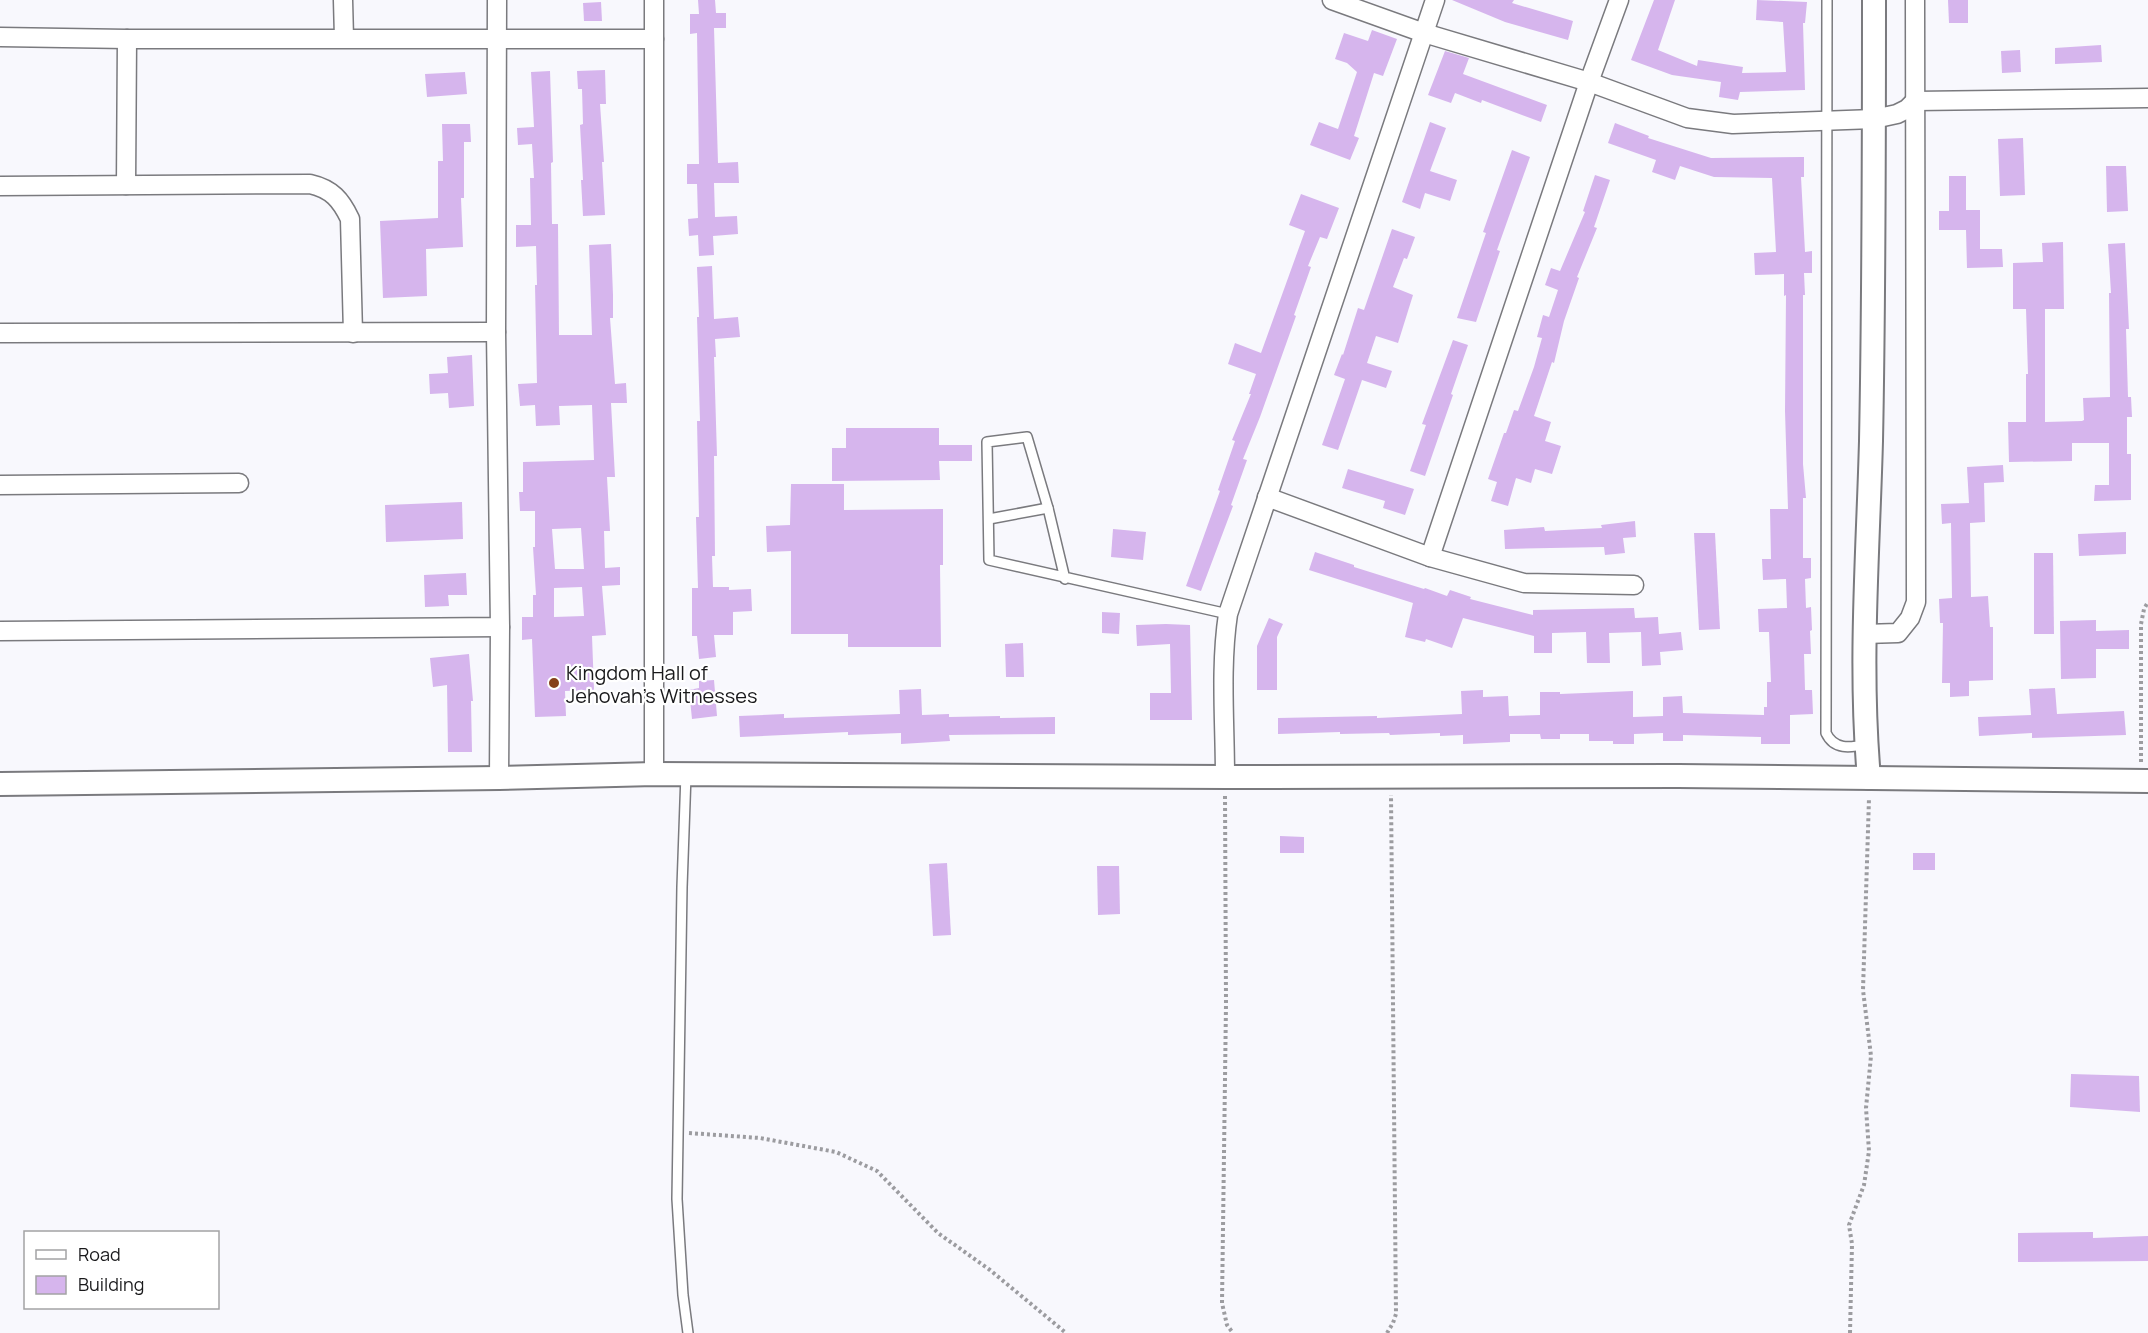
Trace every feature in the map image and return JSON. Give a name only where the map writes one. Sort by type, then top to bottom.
[{"type":"street","points":[[343,0],[344,38]]},
{"type":"street","points":[[497,0],[496,333],[500,627],[499,778]]},
{"type":"street","points":[[654,0],[654,774]]},
{"type":"street","points":[[1332,0],[1424,33],[1589,82],[1687,118],[1733,124],[1874,119],[1897,114],[1916,101],[2148,98]]},
{"type":"street","points":[[1226,777],[1225,668],[1228,614],[1435,0]]},
{"type":"street","points":[[1430,557],[1618,0]]},
{"type":"street","points":[[1869,778],[1866,744],[1864,634],[1872,402],[1874,0]]},
{"type":"street","points":[[1864,634],[1898,633],[1910,618],[1916,602],[1915,0]]},
{"type":"street","points":[[0,37],[654,39]]},
{"type":"street","points":[[126,185],[127,39]]},
{"type":"street","points":[[0,186],[310,184],[323,187],[335,194],[344,205],[350,219],[353,333]]},
{"type":"street","points":[[0,333],[496,333]]},
{"type":"street","points":[[0,485],[239,483]]},
{"type":"street","points":[[1267,497],[1430,557],[1524,583],[1634,585]]},
{"type":"street","points":[[0,631],[500,627]]},
{"type":"street","points":[[0,784],[654,774],[2145,781]]},
{"type":"lane","points":[[1827,0],[1826,733],[1830,741],[1839,746],[1850,747],[1866,744]]},
{"type":"lane","points":[[1065,579],[1048,508],[1027,437],[987,442],[989,560],[1065,579],[1228,614]]},
{"type":"lane","points":[[989,519],[1048,508]]},
{"type":"lane","points":[[686,774],[677,1199],[688,1333]]},
{"type":"path","points":[[2145,781],[2141,624],[2148,602]]},
{"type":"path","points":[[1387,1333],[1396,1314],[1391,776]]},
{"type":"path","points":[[1226,777],[1222,1303],[1227,1325],[1233,1333]]},
{"type":"path","points":[[1850,1333],[1852,1244],[1849,1226],[1864,1185],[1869,1151],[1866,1108],[1871,1056],[1863,990],[1869,778]]},
{"type":"path","points":[[677,1133],[760,1138],[836,1152],[877,1171],[938,1233],[990,1270],[1066,1333]]},
{"type":"building","points":[[698,0],[715,0],[716,13],[726,13],[726,28],[714,28],[718,163],[738,162],[739,183],[714,183],[715,217],[737,216],[738,234],[713,236],[714,255],[699,256],[698,235],[689,236],[688,219],[698,218],[697,184],[687,184],[687,164],[699,164],[697,33],[690,34],[690,14],[699,14]]},
{"type":"building","points":[[1452,0],[1514,0],[1512,3],[1573,21],[1568,40],[1505,22]]},
{"type":"building","points":[[1654,0],[1675,0],[1658,50],[1697,66],[1698,60],[1743,67],[1742,73],[1786,72],[1783,22],[1756,20],[1757,0],[1807,2],[1805,23],[1803,23],[1805,90],[1740,92],[1738,100],[1719,97],[1721,82],[1672,75],[1631,60]]},
{"type":"building","points":[[1948,0],[1968,0],[1968,23],[1949,23]]},
{"type":"building","points":[[601,2],[602,21],[584,21],[583,3]]},
{"type":"building","points":[[1372,30],[1397,39],[1383,76],[1374,73],[1354,136],[1359,138],[1350,160],[1310,145],[1319,122],[1338,129],[1357,72],[1347,63],[1335,59],[1344,33],[1368,41]]},
{"type":"building","points":[[2101,45],[2102,62],[2055,64],[2055,48]]},
{"type":"building","points":[[2020,50],[2021,72],[2002,73],[2001,51]]},
{"type":"building","points":[[1445,51],[1469,58],[1463,74],[1547,105],[1541,122],[1482,100],[1481,103],[1455,93],[1451,103],[1428,95]]},
{"type":"building","points":[[605,70],[606,104],[600,104],[605,215],[583,216],[580,125],[583,124],[582,89],[578,89],[577,71]]},
{"type":"building","points":[[550,71],[553,162],[551,163],[552,224],[558,224],[559,335],[592,335],[589,245],[611,244],[613,318],[610,318],[615,384],[626,383],[627,403],[611,403],[615,477],[607,477],[610,531],[604,531],[605,568],[620,567],[620,585],[602,586],[606,635],[592,636],[594,690],[565,691],[566,716],[535,717],[532,639],[522,640],[522,617],[533,617],[533,595],[536,595],[533,547],[535,547],[535,511],[520,511],[519,492],[523,492],[523,462],[594,460],[592,405],[559,406],[560,425],[536,426],[535,405],[520,406],[518,384],[537,383],[536,246],[516,247],[516,225],[531,225],[530,178],[534,178],[532,144],[518,145],[517,128],[534,127],[531,72]],"holes":[[[581,528],[584,569],[555,569],[552,529]],[[582,587],[584,616],[554,617],[554,588]]]},
{"type":"building","points":[[465,72],[467,94],[427,97],[425,74]]},
{"type":"building","points":[[1430,122],[1446,128],[1430,171],[1457,180],[1450,201],[1425,193],[1420,209],[1402,202]]},
{"type":"building","points":[[1615,123],[1649,136],[1648,138],[1711,158],[1804,157],[1804,177],[1801,177],[1805,252],[1812,251],[1812,273],[1804,273],[1805,295],[1803,295],[1803,464],[1806,498],[1803,498],[1803,558],[1811,558],[1811,578],[1805,579],[1806,608],[1811,607],[1812,630],[1810,631],[1811,654],[1804,654],[1805,690],[1812,690],[1813,714],[1790,715],[1790,744],[1761,744],[1761,737],[1683,735],[1683,741],[1663,741],[1663,733],[1634,734],[1634,744],[1589,741],[1589,734],[1560,734],[1560,739],[1541,739],[1540,734],[1510,734],[1510,742],[1463,744],[1463,735],[1440,736],[1440,733],[1278,734],[1278,718],[1377,716],[1377,718],[1462,714],[1461,691],[1483,690],[1483,697],[1508,696],[1509,716],[1540,715],[1540,692],[1560,692],[1560,694],[1633,691],[1633,717],[1663,716],[1663,697],[1682,696],[1683,713],[1764,715],[1764,707],[1767,707],[1767,682],[1771,682],[1769,632],[1759,632],[1758,609],[1787,608],[1786,579],[1763,580],[1762,559],[1771,559],[1770,509],[1788,509],[1784,274],[1755,275],[1754,253],[1776,252],[1772,178],[1714,177],[1680,166],[1675,180],[1652,172],[1656,160],[1608,143]]},
{"type":"building","points":[[442,124],[470,124],[471,142],[464,142],[464,198],[461,198],[463,247],[426,249],[427,296],[383,298],[380,221],[438,218],[438,161],[443,161]]},
{"type":"building","points":[[2023,138],[2025,195],[2000,196],[1998,139]]},
{"type":"building","points":[[1512,150],[1530,157],[1497,250],[1500,251],[1476,322],[1457,318],[1486,233],[1483,232]]},
{"type":"building","points":[[2106,166],[2126,166],[2128,211],[2107,212]]},
{"type":"building","points":[[1595,175],[1610,180],[1594,227],[1597,228],[1577,277],[1579,278],[1564,321],[1554,363],[1552,362],[1534,416],[1551,422],[1545,441],[1561,446],[1552,474],[1535,469],[1531,483],[1516,478],[1508,506],[1491,501],[1497,482],[1488,479],[1504,433],[1506,433],[1514,410],[1518,411],[1534,367],[1542,338],[1537,337],[1543,315],[1549,317],[1558,290],[1545,285],[1551,268],[1560,271],[1585,212],[1583,211]]},
{"type":"building","points":[[1949,176],[1966,176],[1966,210],[1980,210],[1980,249],[2002,249],[2003,267],[1967,268],[1966,230],[1939,230],[1939,211],[1949,211]]},
{"type":"building","points":[[1301,194],[1339,208],[1327,239],[1320,237],[1308,266],[1311,267],[1294,315],[1296,316],[1243,459],[1247,460],[1231,505],[1233,506],[1201,591],[1186,586],[1220,491],[1218,490],[1235,441],[1232,440],[1251,394],[1249,394],[1256,374],[1228,364],[1235,343],[1261,353],[1305,231],[1289,225]]},
{"type":"building","points":[[1392,229],[1415,237],[1393,287],[1413,295],[1398,343],[1376,336],[1367,363],[1392,371],[1386,388],[1362,380],[1338,450],[1322,445],[1345,379],[1334,375],[1358,308],[1364,310]]},
{"type":"building","points":[[2063,242],[2064,309],[2045,309],[2045,422],[2082,421],[2084,420],[2083,398],[2110,397],[2109,293],[2111,293],[2108,244],[2125,243],[2129,329],[2126,329],[2128,397],[2131,397],[2132,417],[2127,417],[2127,454],[2131,454],[2131,500],[2094,501],[2095,485],[2109,485],[2109,443],[2072,443],[2072,461],[2009,462],[2008,422],[2026,422],[2026,374],[2028,374],[2026,309],[2013,309],[2013,263],[2043,262],[2042,243]]},
{"type":"building","points":[[712,266],[714,319],[738,317],[740,337],[715,339],[717,456],[714,456],[713,587],[729,587],[729,590],[751,589],[752,611],[733,612],[733,635],[714,635],[716,657],[699,659],[697,636],[692,636],[692,588],[698,588],[696,517],[699,517],[697,267]]},
{"type":"building","points":[[1453,340],[1468,345],[1425,476],[1410,471],[1426,425],[1422,424]]},
{"type":"building","points":[[472,355],[474,406],[449,408],[448,393],[430,394],[429,374],[448,373],[447,357]]},
{"type":"building","points":[[846,428],[939,428],[939,445],[972,445],[972,461],[939,461],[940,480],[832,481],[832,448],[846,448]]},
{"type":"building","points":[[2003,465],[2004,482],[1984,483],[1985,522],[1970,523],[1971,597],[1988,596],[1990,627],[1993,627],[1993,680],[1969,681],[1969,696],[1950,697],[1950,683],[1942,683],[1943,623],[1940,623],[1939,599],[1952,598],[1951,523],[1942,524],[1941,504],[1969,503],[1967,467]]},
{"type":"building","points":[[1348,469],[1414,489],[1405,515],[1383,508],[1385,501],[1342,488]]},
{"type":"building","points":[[791,484],[844,484],[844,510],[943,509],[943,565],[940,565],[941,647],[848,647],[848,634],[791,634],[791,551],[767,552],[766,526],[790,525]]},
{"type":"building","points":[[462,502],[463,539],[386,542],[385,505]]},
{"type":"building","points":[[1635,521],[1636,537],[1623,538],[1625,553],[1605,555],[1604,547],[1505,549],[1504,530],[1544,527],[1545,531],[1602,528],[1601,525]]},
{"type":"building","points":[[1113,529],[1146,532],[1143,560],[1111,557]]},
{"type":"building","points":[[2126,532],[2126,554],[2079,556],[2078,534]]},
{"type":"building","points":[[1694,533],[1715,533],[1720,629],[1699,630]]},
{"type":"building","points":[[1315,552],[1354,565],[1354,567],[1447,596],[1450,590],[1471,597],[1470,599],[1533,615],[1533,610],[1634,608],[1635,618],[1658,617],[1659,634],[1681,632],[1683,650],[1660,652],[1661,665],[1642,666],[1641,632],[1609,633],[1610,663],[1587,663],[1586,632],[1552,633],[1552,653],[1534,653],[1534,636],[1463,618],[1452,648],[1426,639],[1425,642],[1405,637],[1413,603],[1309,570]]},
{"type":"building","points":[[2034,553],[2053,553],[2054,634],[2034,634]]},
{"type":"building","points":[[466,573],[467,595],[448,595],[449,606],[425,607],[424,575]]},
{"type":"building","points":[[1102,612],[1120,613],[1119,634],[1102,633]]},
{"type":"building","points":[[1269,618],[1283,624],[1277,637],[1277,690],[1257,690],[1257,646]]},
{"type":"building","points":[[2096,620],[2096,631],[2129,630],[2129,649],[2096,649],[2096,678],[2061,679],[2060,621]]},
{"type":"building","points":[[1136,625],[1190,625],[1192,720],[1150,720],[1150,693],[1171,693],[1170,644],[1137,646]]},
{"type":"building","points":[[1023,643],[1024,677],[1006,677],[1005,644]]},
{"type":"building","points":[[469,654],[473,701],[471,701],[472,752],[448,752],[447,685],[433,687],[430,658]]},
{"type":"building","points":[[714,680],[717,716],[692,719],[689,690],[699,688],[699,681]]},
{"type":"building","points":[[2055,688],[2057,714],[2124,711],[2126,735],[2032,738],[2032,733],[1979,736],[1978,717],[2031,715],[2029,689]]},
{"type":"building","points":[[921,689],[922,715],[949,714],[949,717],[1000,716],[1000,718],[1055,717],[1055,734],[949,735],[950,741],[901,744],[901,733],[848,735],[848,732],[740,737],[739,716],[784,714],[784,718],[900,714],[899,690]]},
{"type":"building","points":[[1280,836],[1304,837],[1304,853],[1280,853]]},
{"type":"building","points":[[1913,853],[1935,853],[1935,870],[1913,870]]},
{"type":"building","points":[[947,863],[951,935],[933,936],[929,864]]},
{"type":"building","points":[[1097,866],[1119,866],[1120,914],[1098,915]]},
{"type":"building","points":[[2071,1074],[2139,1076],[2140,1112],[2070,1107]]},
{"type":"building","points":[[2093,1232],[2093,1238],[2148,1236],[2148,1261],[2018,1262],[2018,1233]]},
{"type":"place","name":"Kingdom Hall of Jehovah's Witnesses","points":[[554,683]]}]
